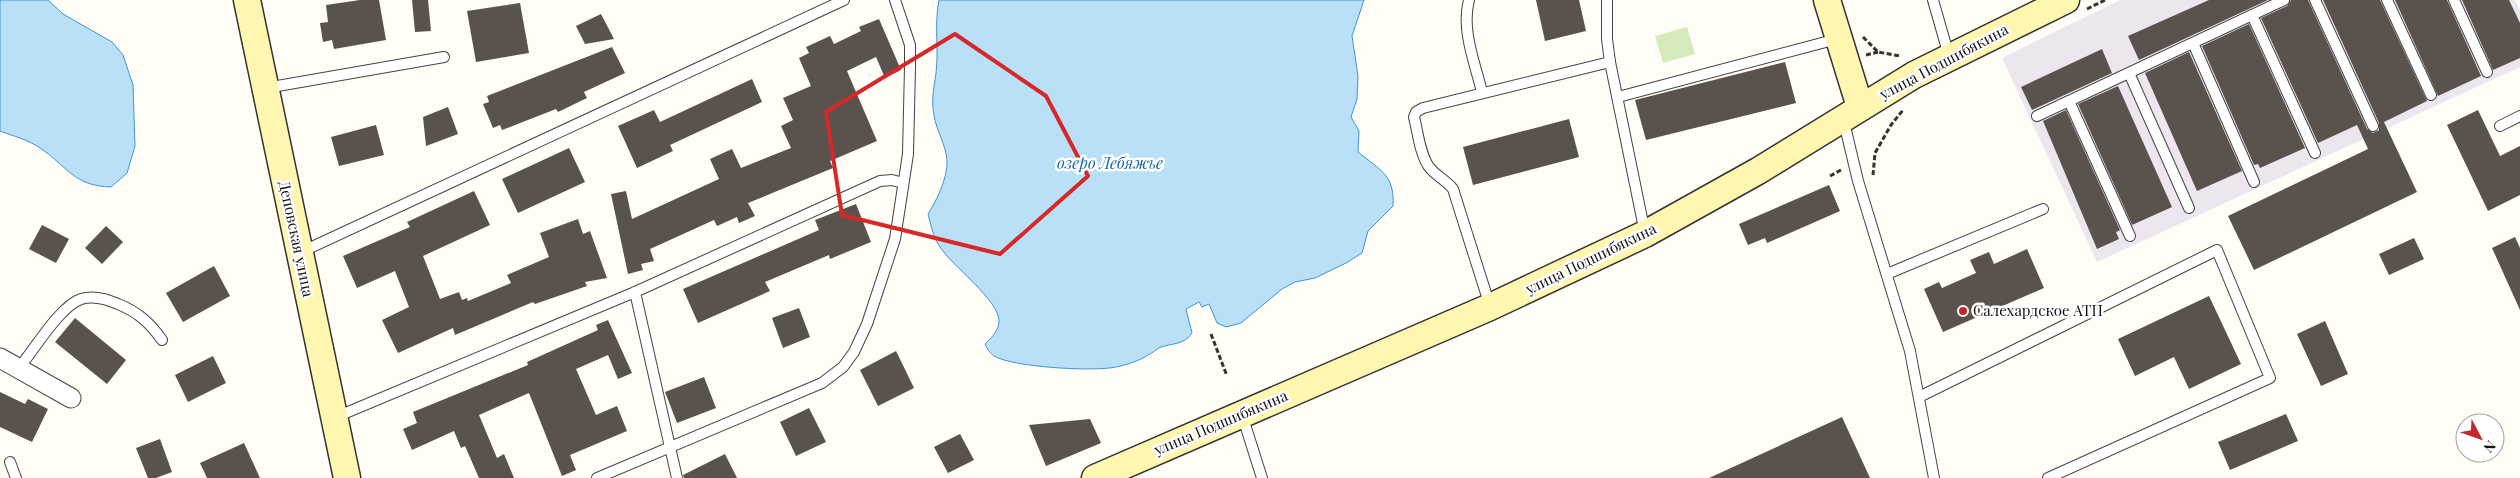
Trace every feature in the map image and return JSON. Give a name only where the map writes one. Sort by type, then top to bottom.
[{"type":"main road","name":"Деповская улица","points":[[248,0],[298,253],[347,478]]},
{"type":"main road","points":[[1827,0],[1837,39],[1851,112]]},
{"type":"main road","name":"улица Подшибякина","points":[[1095,478],[1490,307],[1646,234],[1758,171],[1851,112],[1949,57],[2072,6]]},
{"type":"street","points":[[0,358],[71,398]]},
{"type":"lane","points":[[298,253],[844,0]]},
{"type":"lane","points":[[597,478],[822,382],[843,367],[854,352],[867,324],[895,239],[908,154],[910,45],[895,0]]},
{"type":"lane","points":[[1470,0],[1466,13],[1466,26],[1482,92]]},
{"type":"lane","points":[[1607,0],[1607,39],[1610,62],[1646,234]]},
{"type":"lane","points":[[1933,0],[1949,57]]},
{"type":"lane","points":[[2037,116],[2284,0]]},
{"type":"lane","points":[[2315,0],[2373,126]]},
{"type":"lane","points":[[2387,0],[2431,95]]},
{"type":"lane","points":[[2454,0],[2487,72]]},
{"type":"lane","points":[[2252,15],[2315,153]]},
{"type":"lane","points":[[1618,97],[1837,39]]},
{"type":"lane","points":[[2192,43],[2254,182]]},
{"type":"lane","points":[[266,88],[444,57]]},
{"type":"lane","points":[[1490,307],[1453,189],[1445,179],[1430,168],[1424,156],[1414,117],[1416,112],[1423,108],[1482,92],[1610,62]]},
{"type":"lane","points":[[2129,72],[2189,208]]},
{"type":"lane","points":[[2069,101],[2130,236]]},
{"type":"lane","points":[[1851,112],[1858,181],[1910,352],[1934,478]]},
{"type":"lane","points":[[2500,126],[2520,116]]},
{"type":"lane","points":[[334,418],[635,292],[880,181],[892,180],[903,183]]},
{"type":"lane","points":[[1887,274],[2043,209]]},
{"type":"lane","points":[[1919,396],[2217,250],[2270,378],[2048,478]]},
{"type":"lane","points":[[635,292],[677,478]]},
{"type":"lane","points":[[20,368],[65,311],[81,299],[94,297],[127,307],[145,319],[162,340]]},
{"type":"lane","points":[[1242,414],[1262,478]]},
{"type":"lane","points":[[10,462],[16,478]]},
{"type":"path","points":[[2072,6],[2104,0]]},
{"type":"path","points":[[1872,180],[1875,153],[1891,124],[1907,106]]},
{"type":"path","points":[[1210,334],[1227,376]]},
{"type":"highlighted area","points":[[955,34],[1046,96],[1088,176],[1000,254],[842,215],[826,112]]},
{"type":"shaded area","points":[[2120,0],[2515,0],[2520,11],[2520,67],[2097,262],[2002,58]]},
{"type":"green space","points":[[1687,27],[1695,54],[1663,63],[1655,36]]},
{"type":"water","points":[[0,0],[48,0],[63,14],[112,42],[123,55],[133,85],[135,146],[127,173],[111,187],[98,186],[80,179],[36,145],[0,131]]},
{"type":"water","name":"озеро Лебяжье","points":[[939,0],[1364,0],[1352,36],[1358,76],[1357,99],[1351,117],[1359,131],[1358,152],[1389,180],[1393,196],[1393,206],[1368,231],[1362,253],[1315,278],[1295,282],[1282,289],[1241,323],[1226,327],[1217,323],[1209,304],[1202,307],[1199,302],[1186,309],[1192,333],[1189,337],[1178,343],[1161,347],[1141,359],[1116,367],[1090,369],[1053,368],[1017,363],[994,356],[985,344],[998,328],[997,313],[983,293],[940,247],[934,235],[928,214],[941,188],[947,167],[946,154],[935,121],[933,104],[937,64]]},
{"type":"building","points":[[360,0],[379,0],[386,40],[334,49],[332,40],[323,42],[320,23],[328,22],[326,5]]},
{"type":"building","points":[[412,0],[428,0],[431,31],[415,32]]},
{"type":"building","points":[[1536,0],[1579,0],[1586,31],[1545,41]]},
{"type":"building","points":[[2209,0],[2268,0],[2139,60],[2128,36]]},
{"type":"building","points":[[2291,0],[2308,0],[2367,129],[2373,133],[2379,130],[2379,123],[2323,0],[2380,0],[2427,101],[2384,122],[2417,192],[2254,270],[2228,216],[2368,149],[2357,125],[2318,143],[2261,18],[2287,6]]},
{"type":"building","points":[[2395,0],[2447,0],[2481,76],[2438,96]]},
{"type":"building","points":[[2462,0],[2509,0],[2520,23],[2520,58],[2493,70]]},
{"type":"building","points":[[520,3],[529,53],[476,62],[467,11]]},
{"type":"building","points":[[601,14],[614,39],[585,44],[576,26]]},
{"type":"building","points":[[879,19],[901,70],[885,78],[876,57],[847,71],[877,141],[830,161],[833,168],[748,203],[755,216],[739,223],[737,217],[717,226],[714,220],[650,249],[654,261],[641,264],[643,270],[628,274],[611,194],[626,191],[632,219],[719,179],[710,159],[732,149],[741,168],[791,148],[781,126],[793,120],[783,98],[811,86],[799,58],[809,53],[806,47],[830,36],[834,44],[861,31],[859,27]]},
{"type":"building","points":[[2249,24],[2305,148],[2260,168],[2258,164],[2254,165],[2202,46]]},
{"type":"building","points":[[612,47],[625,73],[584,92],[587,98],[558,112],[556,109],[502,130],[500,125],[493,128],[483,104],[489,102],[487,96]]},
{"type":"building","points":[[2102,49],[2112,73],[2032,110],[2021,87]]},
{"type":"building","points":[[2189,52],[2242,171],[2197,191],[2145,73]]},
{"type":"building","points":[[1785,62],[1796,103],[1646,140],[1635,100]]},
{"type":"building","points":[[752,79],[762,102],[670,145],[673,151],[637,168],[618,126],[654,110],[660,122]]},
{"type":"building","points":[[2118,86],[2172,207],[2132,225],[2078,104]]},
{"type":"building","points":[[448,107],[458,134],[426,146],[423,117]]},
{"type":"building","points":[[2066,110],[2120,230],[2116,232],[2119,239],[2097,249],[2043,121]]},
{"type":"building","points":[[2478,110],[2500,156],[2520,146],[2520,195],[2488,211],[2447,125]]},
{"type":"building","points":[[1569,119],[1579,157],[1473,185],[1463,147]]},
{"type":"building","points":[[376,125],[384,155],[339,166],[331,137]]},
{"type":"building","points":[[569,148],[585,182],[518,213],[502,179]]},
{"type":"building","points":[[1829,185],[1840,211],[1767,243],[1765,238],[1748,245],[1739,224]]},
{"type":"building","points":[[474,191],[490,225],[423,256],[440,299],[459,292],[462,300],[467,298],[468,301],[511,283],[507,275],[549,257],[540,233],[578,219],[583,234],[590,231],[607,278],[585,282],[587,286],[535,304],[533,302],[455,335],[453,328],[398,353],[382,320],[409,307],[395,271],[357,288],[343,256],[410,227],[407,222]]},
{"type":"building","points":[[856,204],[871,242],[830,259],[829,255],[765,282],[770,291],[698,323],[683,289],[819,230],[815,220]]},
{"type":"building","points":[[42,225],[69,239],[56,263],[29,249]]},
{"type":"building","points":[[106,226],[123,242],[102,264],[85,248]]},
{"type":"building","points":[[2515,237],[2520,248],[2520,310],[2492,248]]},
{"type":"building","points":[[2414,238],[2424,259],[2389,275],[2379,254]]},
{"type":"building","name":"Салехардское АТП","points":[[2027,249],[2044,288],[1943,332],[1924,289],[1939,282],[1942,288],[1976,273],[1970,260],[1989,252],[1994,264]]},
{"type":"building","points":[[214,266],[230,296],[183,322],[166,293]]},
{"type":"building","points":[[2209,296],[2241,364],[2189,389],[2174,357],[2135,376],[2118,339]]},
{"type":"building","points":[[799,308],[810,337],[783,348],[772,318]]},
{"type":"building","points":[[75,318],[126,360],[107,384],[55,342]]},
{"type":"building","points":[[608,320],[632,373],[618,379],[608,355],[576,369],[596,415],[617,406],[627,431],[570,455],[576,470],[562,476],[529,393],[479,415],[497,458],[504,454],[514,478],[479,478],[465,446],[461,448],[454,431],[412,450],[403,429],[417,423],[413,412],[528,365],[527,362],[598,330],[596,325]]},
{"type":"building","points":[[2325,321],[2348,374],[2321,386],[2297,334]]},
{"type":"building","points":[[896,351],[914,388],[878,406],[860,370]]},
{"type":"building","points":[[213,356],[226,383],[188,402],[175,375]]},
{"type":"building","points":[[704,377],[716,408],[677,423],[665,392]]},
{"type":"building","points":[[0,392],[25,404],[28,399],[48,409],[32,442],[0,427]]},
{"type":"building","points":[[809,408],[826,442],[796,456],[780,422]]},
{"type":"building","points":[[2286,414],[2298,441],[2230,470],[2218,442]]},
{"type":"building","points":[[1842,417],[1870,478],[1709,478]]},
{"type":"building","points":[[1090,419],[1101,443],[1046,466],[1029,425]]},
{"type":"building","points":[[960,434],[974,460],[948,473],[934,447]]},
{"type":"building","points":[[160,439],[172,472],[156,478],[148,478],[136,448]]},
{"type":"building","points":[[244,443],[260,478],[207,478],[200,463]]},
{"type":"building","points":[[725,454],[737,478],[684,478],[683,475]]},
{"type":"place","name":"Салехардское АТП","points":[[1963,311]]}]
